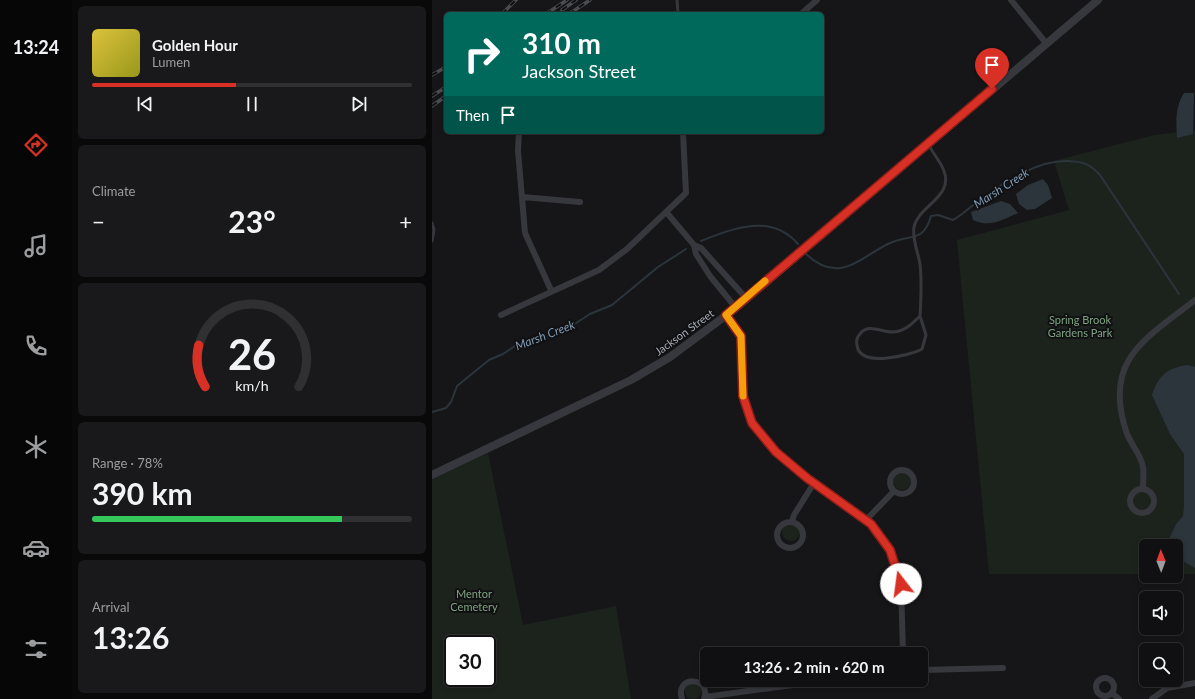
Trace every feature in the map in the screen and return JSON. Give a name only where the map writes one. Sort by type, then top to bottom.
[{"type":"street","points":[[803,12],[817,0]]},
{"type":"street","points":[[1011,0],[1046,43]]},
{"type":"street","name":"Jackson Street","points":[[432,475],[631,380],[670,357],[736,308],[928,143],[1098,0]]},
{"type":"street","points":[[519,134],[518,151],[525,233],[551,290]]},
{"type":"street","points":[[501,315],[551,290],[599,270],[627,249],[667,213],[686,193],[683,134]]},
{"type":"street","points":[[522,197],[580,202]]},
{"type":"street","points":[[667,213],[694,245],[701,248],[746,298]]},
{"type":"street","points":[[694,245],[696,254],[710,276],[736,308]]},
{"type":"street","points":[[1143,488],[1143,467],[1127,434],[1119,404],[1122,371],[1130,356],[1145,340],[1195,300]]},
{"type":"street","points":[[726,315],[741,336],[743,396],[752,423],[776,452],[814,483],[867,519],[890,550],[899,576],[903,647]]},
{"type":"street","points":[[792,522],[794,515],[814,483]]},
{"type":"street","points":[[1143,488],[1150,491],[1153,495],[1155,503],[1151,510],[1143,514],[1132,509],[1130,501],[1135,491],[1143,488]]},
{"type":"street","points":[[867,519],[894,490]]},
{"type":"street","points":[[792,522],[801,527],[803,537],[797,546],[787,547],[778,542],[776,532],[782,524],[792,522]]},
{"type":"street","points":[[928,670],[1003,668]]},
{"type":"street","points":[[682,699],[681,694],[684,685],[692,681],[701,684],[705,692],[704,698],[780,687]]},
{"type":"street","points":[[1152,699],[1167,688],[1195,683]]},
{"type":"street","points":[[1112,693],[1119,699]]},
{"type":"lane","points":[[677,0],[678,12]]},
{"type":"lane","points":[[920,316],[906,328],[892,332],[871,328],[864,330],[859,334],[856,342],[857,349],[862,355],[870,359],[915,353],[922,349],[926,335],[920,316],[920,264],[913,229],[916,219],[934,203],[942,192],[946,180],[942,166],[928,143]]},
{"type":"lane","points":[[432,223],[434,230],[432,241]]},
{"type":"green space","name":"Spring Brook Gardens Park","points":[[1195,130],[1195,574],[1183,574],[1183,539],[1139,539],[1139,574],[989,574],[957,240],[1069,210],[1054,161],[1154,135]]},
{"type":"green space","name":"Mentor Cemetery","points":[[488,453],[523,625],[616,606],[631,699],[432,699],[432,479]]},
{"type":"green space","points":[[902,472],[908,475],[911,481],[908,487],[902,490],[896,487],[893,481],[896,475]]},
{"type":"green space","points":[[791,523],[797,526],[800,532],[797,538],[791,541],[785,538],[782,532],[785,526]]},
{"type":"green space","points":[[693,683],[699,685],[701,691],[699,697],[693,699],[687,697],[685,691],[687,685]]},
{"type":"shaded area","points":[[1184,93],[1194,93],[1193,134],[1177,138],[1176,120],[1179,104]]},
{"type":"shaded area","points":[[1043,179],[1048,185],[1052,198],[1035,209],[1027,210],[1019,204],[1016,194],[1028,185]]},
{"type":"shaded area","points":[[1001,201],[1010,204],[1018,213],[990,223],[973,220],[971,212]]},
{"type":"shaded area","points":[[1188,365],[1195,367],[1195,568],[1183,561],[1183,539],[1170,539],[1176,524],[1183,516],[1184,454],[1170,434],[1152,395],[1158,382],[1165,374],[1174,368]]},
{"type":"waterway","name":"Marsh Creek","points":[[806,254],[818,263],[829,267],[839,268],[848,266],[888,244],[920,234],[928,225],[931,216],[938,215],[953,220],[992,191],[1023,173],[1045,164],[1073,161],[1089,166],[1100,175],[1179,294]]},
{"type":"waterway","name":"Marsh Creek","points":[[701,241],[739,228],[764,226],[787,234],[798,244]]},
{"type":"waterway","name":"Marsh Creek","points":[[432,412],[446,408],[451,402],[457,386],[489,360],[503,354],[518,344],[551,336],[567,329],[590,314],[612,305],[658,267],[686,249]]},
{"type":"railway","points":[[504,12],[516,0]]},
{"type":"railway","points":[[549,12],[567,0]]},
{"type":"railway","points":[[562,10],[576,0]]},
{"type":"railway","points":[[572,12],[590,0]]},
{"type":"railway","points":[[432,75],[444,68]]},
{"type":"railway","points":[[432,96],[444,88]]},
{"type":"railway","points":[[432,106],[444,97]]},
{"type":"slow traffic","points":[[743,396],[741,336],[726,315],[736,308],[765,281]]},
{"type":"route","points":[[901,584],[890,550],[867,519],[807,478],[776,452],[752,423],[743,396],[741,336],[726,315],[992,89]]}]
